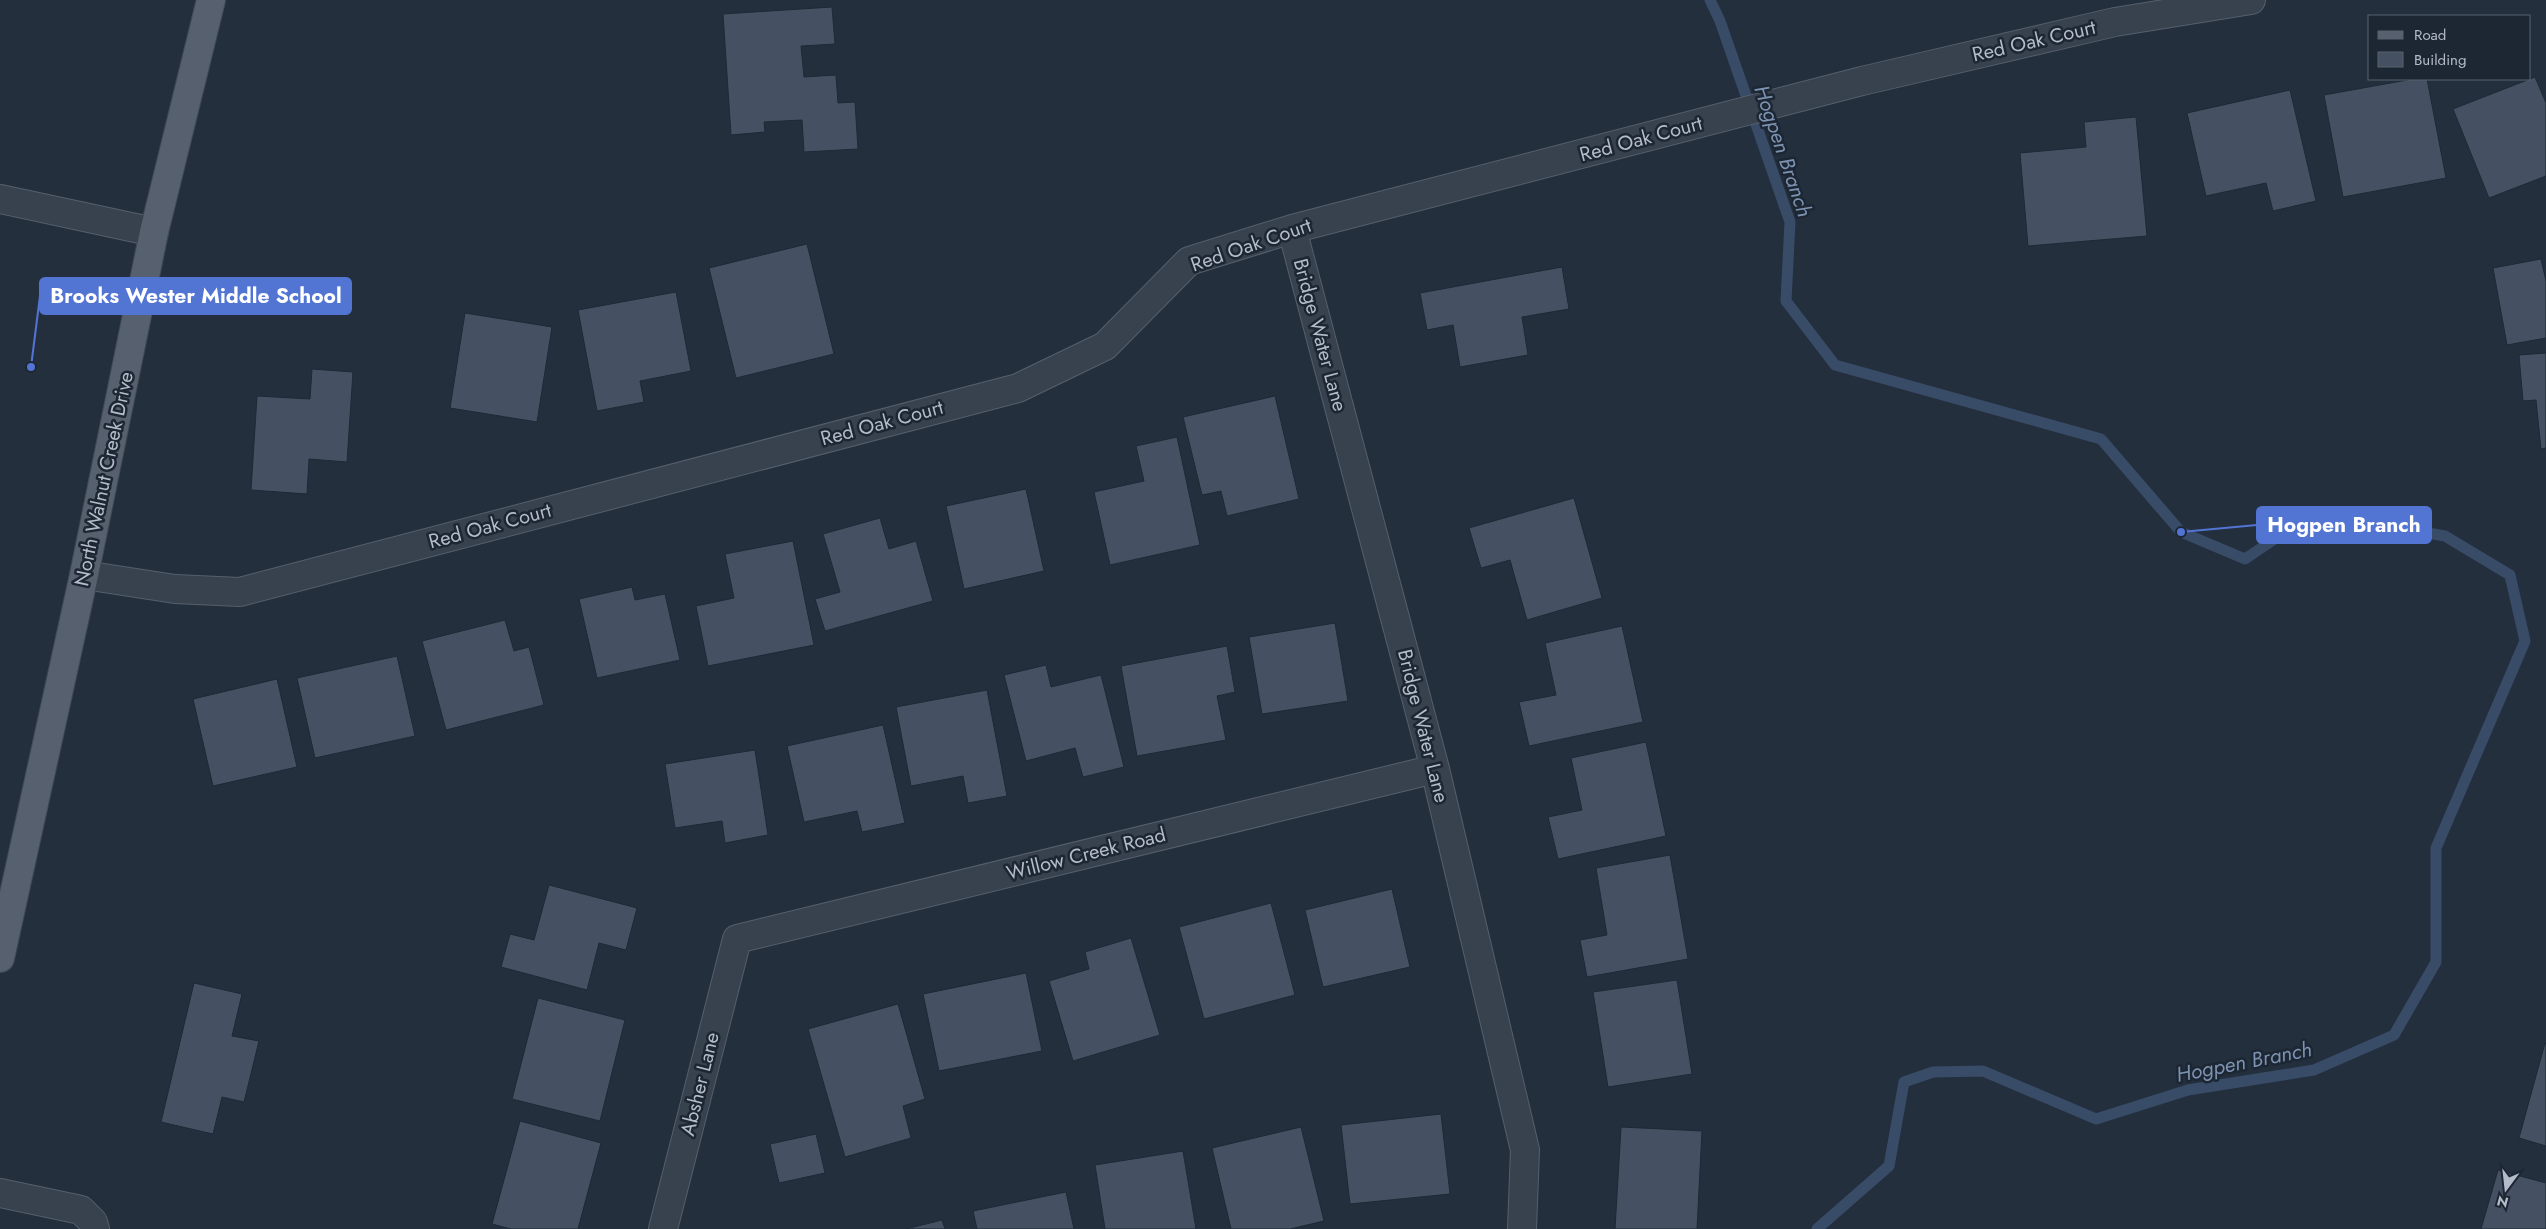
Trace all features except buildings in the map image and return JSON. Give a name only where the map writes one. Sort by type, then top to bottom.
[{"type":"main road","name":"North Walnut Creek Drive","points":[[0,958],[84,575],[154,232],[211,0]]},
{"type":"street","name":"Red Oak Court","points":[[84,575],[175,589],[240,592],[1018,388],[1105,346],[1189,261],[1292,229],[1862,81],[2112,11],[2251,0]]},
{"type":"street","points":[[0,199],[154,232]]},
{"type":"street","name":"Bridge Water Lane","points":[[1292,229],[1435,769],[1525,1150],[1522,1229]]},
{"type":"street","name":"Willow Creek Road","points":[[737,939],[1435,769]]},
{"type":"street","name":"Absher Lane","points":[[663,1229],[737,939]]},
{"type":"street","points":[[0,1193],[81,1210],[93,1222],[95,1229]]},
{"type":"waterway","name":"Hogpen Branch","points":[[1710,0],[1720,21],[1790,222],[1786,301],[1835,365],[2101,439],[2181,532],[2245,559],[2313,513],[2445,536],[2510,575],[2525,641],[2436,848],[2436,962],[2394,1035],[2314,1070],[2188,1090],[2096,1119],[1983,1071],[1933,1072],[1904,1082],[1889,1166],[1817,1229]]},
{"type":"place","name":"Brooks Wester Middle School","points":[[31,367]]},
{"type":"place","name":"Hogpen Branch","points":[[2181,532]]}]
